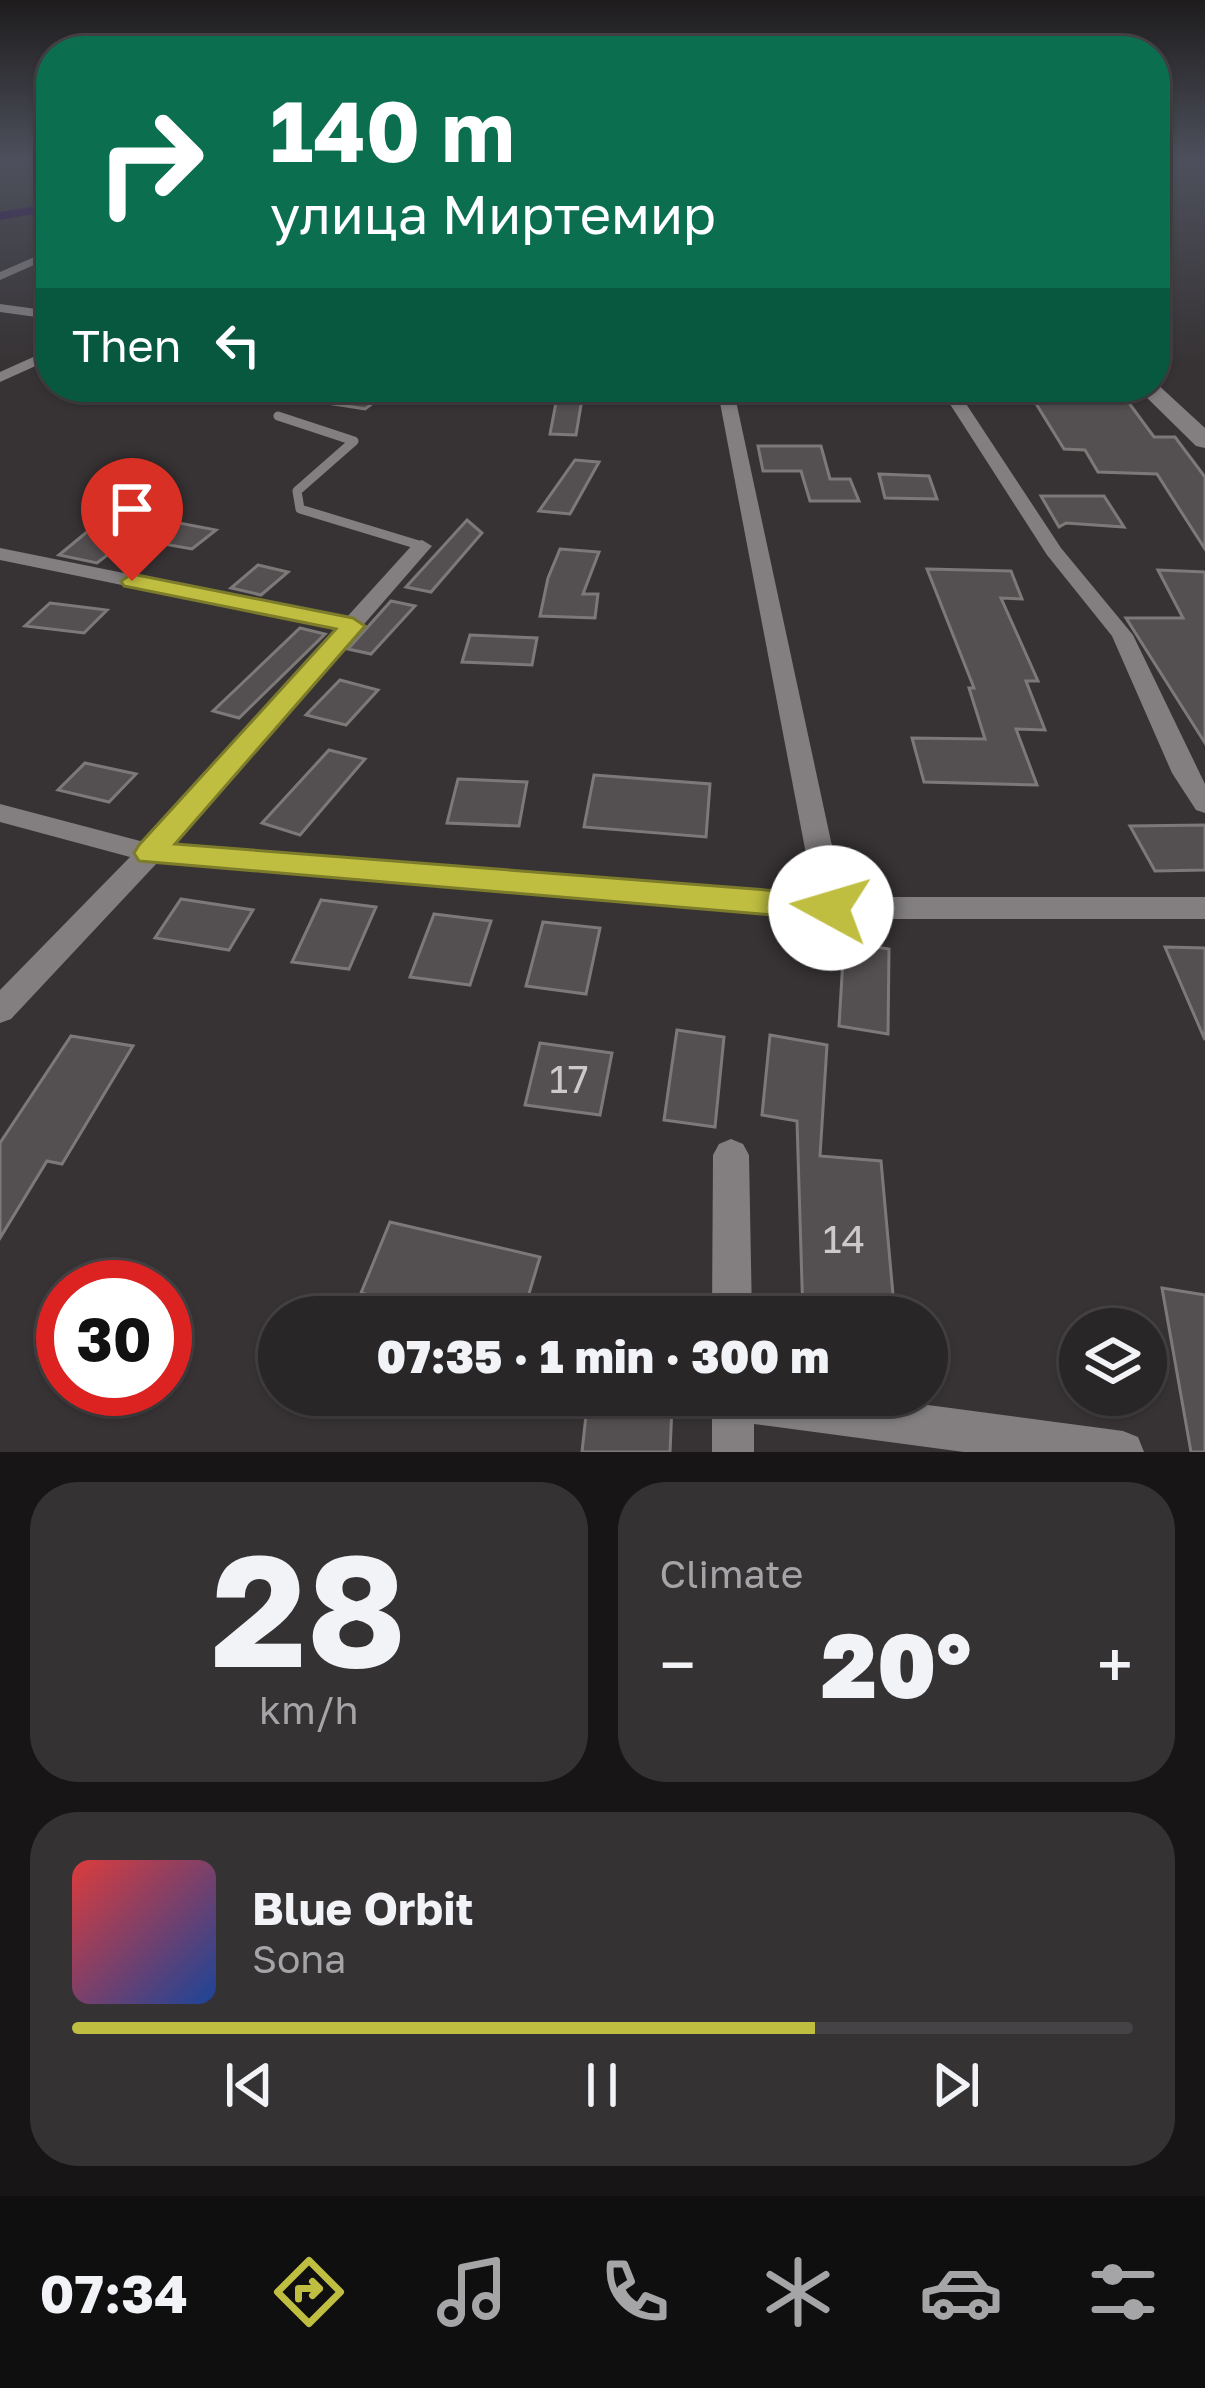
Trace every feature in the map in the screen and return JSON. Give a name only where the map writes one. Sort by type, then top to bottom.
[{"type":"street","points":[[0,276],[36,260]]},
{"type":"street","points":[[0,308],[36,313]]},
{"type":"street","points":[[0,378],[36,360]]},
{"type":"street","points":[[728,402],[831,908]]},
{"type":"street","points":[[957,402],[1054,550],[1122,635],[1185,773],[1205,804]]},
{"type":"street","points":[[1163,402],[1205,441]]},
{"type":"street","points":[[0,1010],[150,853],[422,546]]},
{"type":"street","points":[[0,554],[353,626]]},
{"type":"street","points":[[0,812],[150,853],[831,908],[1205,908]]},
{"type":"street","points":[[731,1155],[732,1296]]},
{"type":"street","points":[[733,1416],[733,1452]]},
{"type":"street","points":[[868,1416],[1123,1452]]},
{"type":"lane","points":[[278,416],[354,441],[297,491],[300,509],[422,546]]},
{"type":"building","points":[[337,402],[375,402],[365,409]]},
{"type":"building","points":[[556,402],[582,402],[576,435],[550,434]]},
{"type":"building","points":[[1035,402],[1129,403],[1154,437],[1175,437],[1205,477],[1205,549],[1157,474],[1098,472],[1085,450],[1064,449]]},
{"type":"building","points":[[758,446],[821,446],[830,479],[850,479],[859,501],[810,501],[801,471],[763,471]]},
{"type":"building","points":[[575,460],[599,462],[570,514],[539,511]]},
{"type":"building","points":[[879,474],[929,476],[937,499],[885,498]]},
{"type":"building","points":[[1041,496],[1104,496],[1124,527],[1066,523],[1059,527]]},
{"type":"building","points":[[116,508],[216,530],[192,549],[130,538],[97,563],[59,555]]},
{"type":"building","points":[[467,520],[482,533],[431,592],[406,587]]},
{"type":"building","points":[[560,549],[599,552],[583,594],[598,594],[595,618],[540,616]]},
{"type":"building","points":[[258,565],[288,572],[261,595],[231,588]]},
{"type":"building","points":[[927,569],[1011,571],[1022,599],[1001,598],[1038,681],[1026,681],[1045,730],[1016,729],[1037,785],[924,782],[912,738],[985,739],[969,688],[974,688]]},
{"type":"building","points":[[1158,570],[1205,572],[1205,743],[1126,618],[1183,618]]},
{"type":"building","points":[[391,601],[415,606],[371,654],[348,649]]},
{"type":"building","points":[[50,603],[107,610],[84,633],[25,626]]},
{"type":"building","points":[[300,628],[325,634],[239,718],[213,711]]},
{"type":"building","points":[[470,635],[537,638],[532,665],[462,662]]},
{"type":"building","points":[[340,680],[378,690],[346,725],[306,715]]},
{"type":"building","points":[[329,750],[365,759],[300,835],[262,823]]},
{"type":"building","points":[[85,763],[136,774],[109,802],[58,790]]},
{"type":"building","points":[[594,775],[710,784],[706,837],[584,827]]},
{"type":"building","points":[[458,779],[527,782],[519,826],[447,823]]},
{"type":"building","points":[[1205,825],[1205,870],[1155,871],[1130,826]]},
{"type":"building","points":[[181,899],[253,910],[229,950],[155,938]]},
{"type":"building","points":[[321,900],[376,907],[349,969],[292,962]]},
{"type":"building","points":[[434,914],[491,921],[470,985],[410,977]]},
{"type":"building","points":[[543,922],[600,928],[586,994],[526,986]]},
{"type":"building","points":[[844,942],[889,949],[888,1034],[839,1026]]},
{"type":"building","points":[[1165,947],[1205,948],[1205,1040]]},
{"type":"building","points":[[677,1030],[724,1037],[715,1127],[664,1120]]},
{"type":"building","points":[[770,1035],[827,1045],[820,1156],[881,1161],[893,1296],[802,1296],[797,1121],[762,1115]]},
{"type":"building","points":[[71,1036],[133,1046],[62,1164],[47,1161],[0,1238],[0,1143]]},
{"type":"building","points":[[540,1043],[612,1053],[600,1115],[525,1105]]},
{"type":"building","points":[[390,1222],[540,1257],[528,1296],[361,1293]]},
{"type":"building","points":[[1162,1288],[1205,1295],[1205,1452],[1191,1452]]},
{"type":"building","points":[[586,1416],[672,1416],[670,1452],[582,1452]]},
{"type":"route","points":[[132,581],[353,626],[150,853],[831,908]]}]
